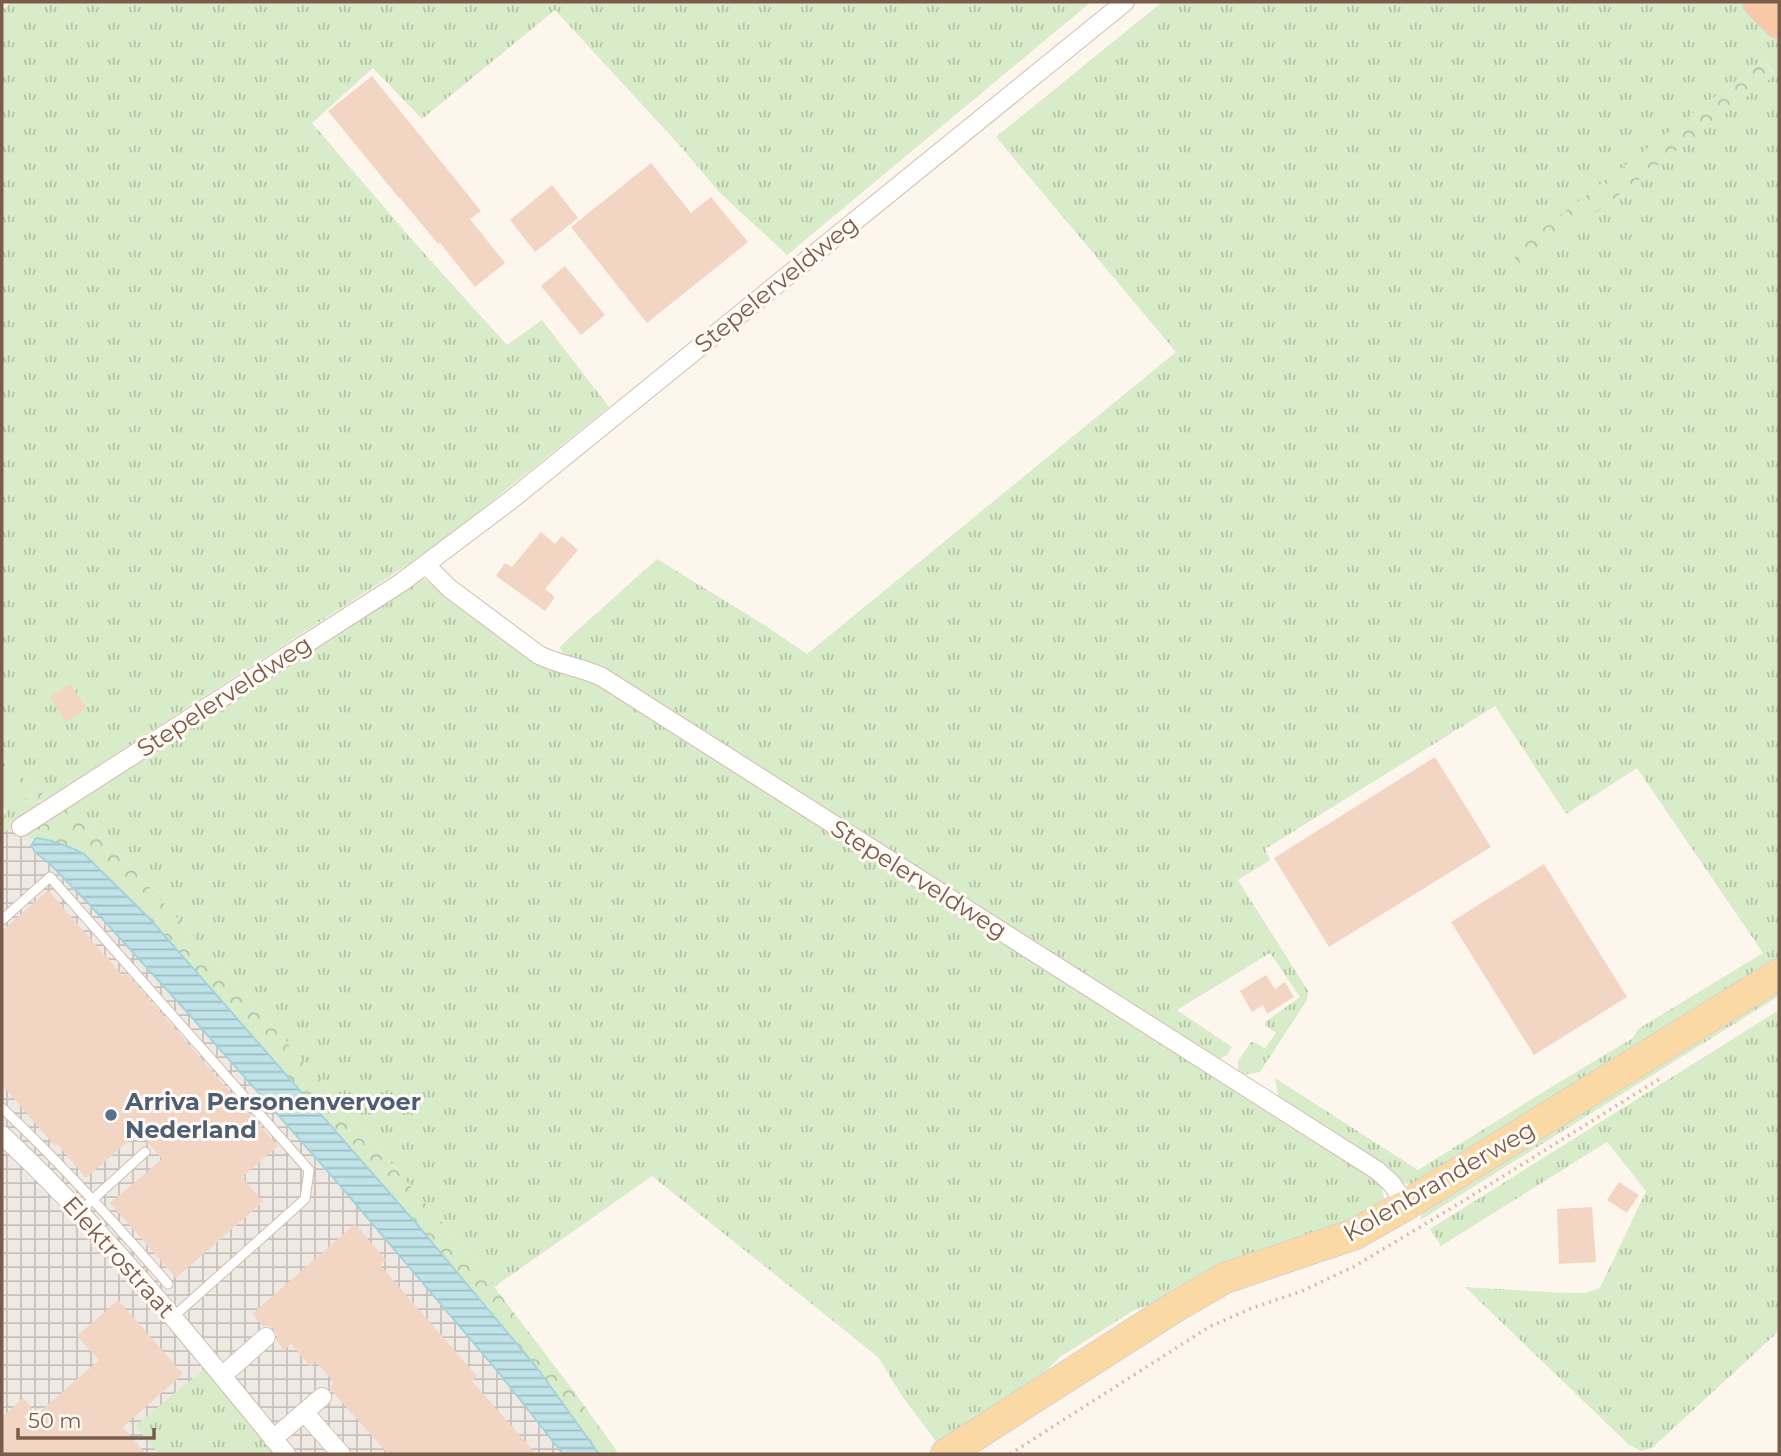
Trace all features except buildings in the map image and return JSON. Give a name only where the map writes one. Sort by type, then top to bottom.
[{"type":"highway","points":[[1758,2],[1779,23]]},
{"type":"main road","name":"Kolenbranderweg","points":[[946,1454],[1175,1307],[1225,1278],[1355,1234],[1406,1205],[1779,974]]},
{"type":"street","name":"Stepelerveldweg","points":[[21,827],[426,565],[522,491],[1125,2]]},
{"type":"street","name":"Stepelerveldweg","points":[[426,565],[449,588],[539,655],[587,670],[637,700],[1378,1171],[1392,1184],[1406,1205]]},
{"type":"street","name":"Elektrostraat","points":[[5,1144],[79,1212],[128,1266],[286,1454]]},
{"type":"street","points":[[222,1376],[266,1337]]},
{"type":"street","points":[[273,1439],[322,1397]]},
{"type":"street","points":[[304,1412],[341,1454]]},
{"type":"lane","points":[[2,920],[50,877],[309,1170],[305,1199],[173,1317]]},
{"type":"lane","points":[[2,1108],[93,1199],[168,1284]]},
{"type":"lane","points":[[5,1144],[30,1134]]},
{"type":"lane","points":[[79,1212],[145,1152]]},
{"type":"lane","points":[[128,1266],[141,1254]]},
{"type":"shaded area","points":[[2,813],[151,940],[577,1454],[2,1454]]},
{"type":"green space","points":[[12,2],[1091,2],[787,255],[720,193],[555,10],[422,119],[373,68],[312,123],[507,345],[542,320],[609,407],[435,547],[48,798],[2,761],[2,10]]},
{"type":"green space","points":[[1162,2],[1751,2],[1779,31],[1779,962],[1412,1185],[1403,1183],[1279,1100],[1275,1078],[1418,1170],[1633,1038],[1638,1029],[1763,953],[1637,768],[1566,814],[1495,706],[1265,849],[1270,860],[1238,880],[1308,991],[1307,1000],[1260,1072],[1242,1075],[1238,1074],[1238,1061],[1251,1042],[1265,1048],[1276,1033],[1265,1025],[1265,1022],[1300,997],[1270,953],[1177,1010],[1232,1047],[1227,1055],[1216,1060],[563,655],[560,647],[657,559],[807,654],[1176,352],[996,137]],"holes":[[[1763,60],[1775,74],[1520,246]]]},
{"type":"green space","points":[[1763,60],[1775,75],[1526,266],[1517,262],[1512,252]]},
{"type":"green space","points":[[420,576],[523,652],[605,687],[1381,1183],[1384,1196],[1382,1204],[1364,1219],[1134,1310],[1060,1357],[1019,1396],[938,1444],[902,1396],[878,1357],[652,1176],[494,1287],[469,1254],[239,987],[132,868],[107,842],[65,806]]},
{"type":"green space","points":[[2,761],[48,798],[31,801],[5,785],[2,782]]},
{"type":"green space","points":[[2,782],[29,801],[41,802],[40,806],[5,832],[2,828],[5,811]]},
{"type":"green space","points":[[65,806],[107,842],[132,868],[239,987],[469,1254],[619,1454],[599,1454],[538,1369],[475,1292],[149,918],[74,848],[50,840],[34,840],[22,833]]},
{"type":"green space","points":[[1779,985],[1779,996],[1422,1219],[1424,1208]]},
{"type":"green space","points":[[1779,1010],[1779,1199],[1776,1201],[1779,1205],[1779,1331],[1652,1448],[1641,1451],[1628,1444],[1465,1287],[1563,1293],[1586,1293],[1600,1288],[1646,1191],[1607,1142],[1441,1246],[1430,1229]]},
{"type":"green space","points":[[204,1369],[278,1454],[159,1454],[135,1426]]},
{"type":"water","points":[[36,838],[61,844],[84,854],[149,918],[415,1222],[538,1369],[599,1454],[563,1454],[495,1368],[331,1175],[89,904],[36,853],[31,846]]},
{"type":"place","name":"Arriva Personenvervoer Nederland","points":[[111,1115]]}]
